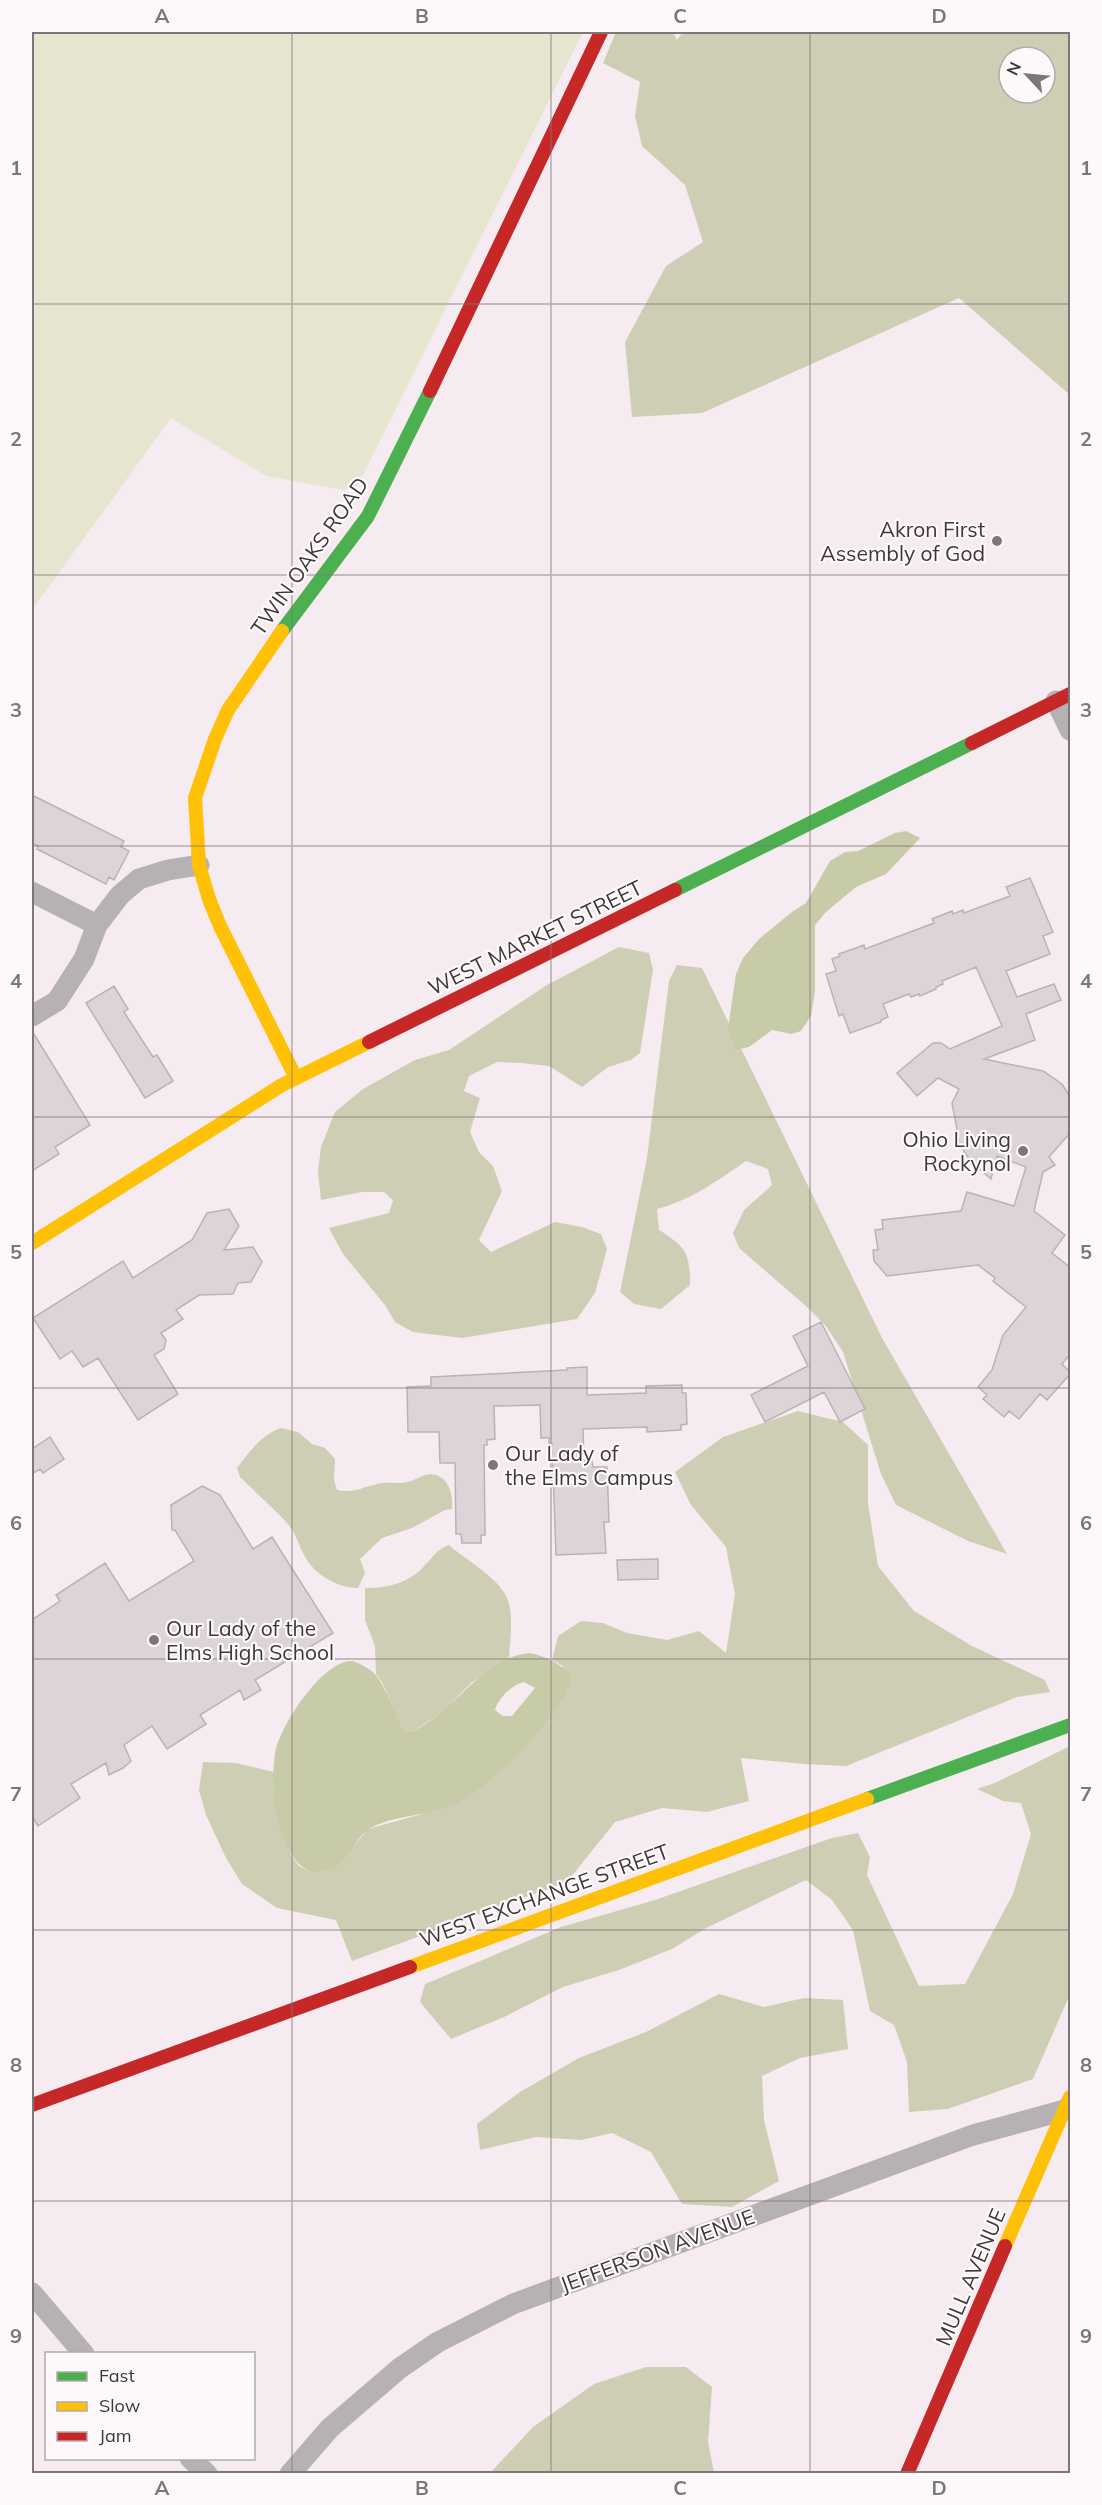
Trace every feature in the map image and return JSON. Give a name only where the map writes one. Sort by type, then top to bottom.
[{"type":"main road","name":"TWIN OAKS ROAD","points":[[296,1078],[220,926],[199,865],[195,798],[215,739],[228,710],[272,644],[368,516],[601,32]]},
{"type":"main road","name":"WEST MARKET STREET","points":[[32,1243],[296,1078],[1063,697]]},
{"type":"main road","name":"WEST EXCHANGE STREET","points":[[32,2105],[1071,1725]]},
{"type":"main road","name":"MULL AVENUE","points":[[907,2474],[1069,2106]]},
{"type":"street","points":[[1063,697],[1071,730]]},
{"type":"street","points":[[32,1016],[57,1001],[84,959],[97,925],[120,895],[139,879],[168,870],[199,865]]},
{"type":"street","points":[[32,892],[97,925]]},
{"type":"street","name":"JEFFERSON AVENUE","points":[[290,2474],[330,2428],[400,2368],[438,2342],[503,2308],[973,2135],[1069,2106]]},
{"type":"street","points":[[32,2293],[82,2352]]},
{"type":"street","points":[[192,2460],[207,2474]]},
{"type":"shaded area","points":[[32,32],[583,32],[358,485],[343,490],[266,476],[171,418],[32,610]]},
{"type":"shaded area","points":[[616,32],[673,32],[677,40],[683,32],[1070,32],[1070,395],[959,298],[702,413],[632,417],[625,342],[666,266],[703,242],[685,185],[642,146],[635,116],[640,82],[603,63]]},
{"type":"shaded area","points":[[906,831],[920,838],[886,874],[856,887],[826,912],[815,925],[815,991],[811,1016],[801,1031],[792,1034],[772,1030],[749,1047],[736,1050],[728,1029],[736,974],[743,958],[759,939],[806,903],[830,861],[845,852],[858,851],[895,833]]},
{"type":"shaded area","points":[[619,947],[649,953],[653,970],[640,1053],[631,1060],[608,1067],[582,1087],[549,1066],[497,1062],[469,1076],[464,1091],[480,1098],[470,1132],[479,1152],[493,1166],[502,1191],[479,1240],[491,1252],[555,1222],[582,1227],[601,1234],[607,1249],[595,1293],[577,1319],[462,1338],[413,1332],[395,1322],[385,1305],[343,1254],[329,1228],[389,1213],[393,1200],[384,1192],[362,1192],[321,1200],[318,1172],[321,1147],[335,1112],[363,1089],[415,1060],[449,1050],[547,985]]},
{"type":"shaded area","points":[[677,965],[702,968],[882,1338],[1007,1554],[968,1541],[896,1505],[881,1474],[843,1352],[826,1326],[806,1306],[739,1248],[733,1233],[744,1210],[772,1185],[768,1169],[746,1161],[692,1195],[657,1209],[659,1230],[681,1246],[685,1252],[689,1265],[690,1285],[661,1309],[634,1304],[620,1292],[647,1158],[669,981]]},
{"type":"shaded area","points":[[798,1411],[843,1422],[868,1445],[868,1504],[878,1566],[914,1611],[972,1646],[1045,1680],[1050,1692],[1017,1697],[846,1766],[741,1758],[749,1801],[707,1812],[662,1808],[615,1822],[567,1882],[352,1961],[336,1920],[277,1908],[242,1884],[226,1858],[206,1815],[199,1790],[203,1762],[236,1763],[274,1772],[273,1789],[291,1855],[299,1866],[313,1873],[339,1864],[368,1829],[422,1814],[563,1666],[552,1660],[558,1636],[581,1621],[603,1623],[627,1633],[667,1640],[699,1631],[726,1653],[735,1594],[726,1547],[691,1505],[675,1472],[723,1437]]},
{"type":"shaded area","points":[[281,1428],[298,1432],[312,1444],[325,1448],[335,1459],[334,1480],[337,1490],[349,1491],[383,1483],[404,1483],[432,1474],[443,1479],[450,1489],[452,1509],[445,1510],[412,1528],[382,1538],[360,1559],[365,1573],[358,1588],[336,1583],[311,1566],[287,1523],[240,1477],[237,1468],[251,1450],[267,1435]]},
{"type":"shaded area","points":[[449,1545],[487,1574],[505,1594],[511,1617],[509,1658],[471,1683],[443,1712],[412,1732],[403,1729],[382,1682],[376,1674],[375,1646],[365,1620],[365,1588],[398,1583],[413,1576],[439,1551]]},
{"type":"shaded area","points":[[530,1653],[542,1656],[558,1664],[571,1676],[556,1709],[542,1728],[506,1765],[457,1803],[436,1811],[378,1824],[369,1829],[364,1832],[343,1861],[336,1866],[313,1873],[298,1863],[287,1845],[276,1808],[273,1787],[275,1754],[284,1728],[315,1684],[339,1664],[350,1661],[359,1663],[374,1673],[390,1699],[403,1729],[412,1732],[440,1714],[482,1675],[504,1660]],"holes":[[[524,1682],[535,1688],[512,1716],[503,1716],[495,1710],[503,1696],[515,1686]]]},
{"type":"shaded area","points":[[1070,1746],[1070,1994],[1033,2079],[948,2109],[909,2112],[907,2062],[894,2025],[870,2011],[853,1930],[832,1900],[806,1880],[706,1928],[672,1949],[619,1970],[563,1987],[504,2017],[451,2039],[420,2002],[425,1984],[561,1927],[655,1900],[832,1838],[858,1833],[870,1857],[867,1875],[919,1986],[965,1984],[1013,1894],[1031,1834],[1021,1803],[1003,1801],[977,1789],[995,1783]]},
{"type":"shaded area","points":[[719,1994],[764,2007],[804,1998],[843,2000],[848,2049],[800,2058],[762,2076],[764,2120],[779,2181],[732,2207],[682,2204],[651,2152],[612,2133],[581,2140],[536,2137],[480,2150],[477,2124],[520,2092],[579,2058],[646,2032]]},
{"type":"shaded area","points":[[646,2367],[686,2367],[712,2387],[708,2442],[714,2473],[490,2473],[533,2427],[594,2384]]},
{"type":"building","points":[[32,795],[124,841],[121,847],[129,851],[114,880],[109,877],[106,884],[37,849],[38,846],[32,843]]},
{"type":"building","name":"Ohio Living Rockynol","points":[[1030,878],[1053,932],[1043,936],[1050,954],[1006,971],[1017,997],[1054,984],[1061,1000],[1026,1014],[1035,1040],[984,1059],[1043,1071],[1062,1084],[1069,1095],[1071,1132],[1049,1157],[1055,1165],[1043,1172],[1034,1211],[1065,1235],[1052,1253],[1071,1268],[1071,1353],[1062,1364],[1071,1373],[1047,1400],[1040,1394],[1019,1419],[1009,1411],[1004,1417],[983,1399],[987,1395],[978,1387],[992,1370],[1003,1335],[1026,1307],[993,1281],[995,1278],[978,1265],[887,1276],[874,1261],[873,1250],[878,1250],[875,1230],[883,1229],[882,1220],[961,1211],[967,1192],[1014,1206],[1026,1167],[997,1156],[991,1179],[971,1162],[960,1145],[952,1103],[959,1089],[938,1078],[917,1096],[897,1073],[933,1043],[941,1043],[950,1049],[1002,1026],[976,967],[942,981],[943,984],[936,989],[920,996],[919,994],[911,997],[909,994],[883,1004],[888,1017],[881,1022],[850,1033],[843,1014],[839,1016],[826,974],[836,971],[832,959],[840,956],[839,954],[864,945],[865,949],[934,923],[932,919],[952,911],[953,914],[963,910],[964,913],[1010,896],[1006,887]]},
{"type":"building","points":[[114,986],[128,1009],[124,1012],[153,1057],[157,1055],[173,1081],[145,1098],[86,1003]]},
{"type":"building","points":[[32,1031],[90,1125],[55,1147],[59,1154],[32,1171]]},
{"type":"building","points":[[229,1209],[239,1226],[224,1250],[253,1247],[262,1262],[251,1282],[238,1283],[233,1294],[199,1295],[176,1310],[183,1319],[161,1333],[166,1340],[164,1349],[154,1355],[178,1394],[138,1420],[98,1358],[83,1367],[72,1351],[60,1359],[33,1318],[123,1261],[133,1278],[192,1240],[207,1213]]},
{"type":"building","points":[[821,1322],[865,1409],[840,1422],[824,1392],[765,1422],[751,1395],[808,1366],[793,1336]]},
{"type":"building","points":[[587,1367],[587,1395],[646,1393],[646,1386],[682,1385],[682,1393],[686,1393],[687,1424],[681,1425],[681,1430],[647,1432],[647,1427],[583,1429],[584,1461],[592,1461],[593,1467],[607,1467],[609,1522],[604,1522],[606,1553],[556,1555],[552,1444],[549,1444],[549,1438],[541,1438],[540,1405],[494,1406],[495,1439],[487,1440],[487,1445],[484,1445],[485,1535],[481,1535],[481,1543],[462,1543],[461,1534],[456,1534],[455,1463],[440,1463],[439,1432],[408,1432],[407,1387],[431,1386],[431,1377]]},
{"type":"building","points":[[50,1437],[64,1459],[43,1473],[40,1469],[32,1474],[32,1449]]},
{"type":"building","points":[[202,1486],[220,1495],[253,1549],[272,1537],[333,1633],[255,1680],[261,1690],[244,1700],[240,1690],[200,1715],[206,1724],[167,1749],[152,1726],[124,1745],[131,1761],[109,1775],[106,1763],[71,1784],[80,1798],[38,1826],[32,1816],[32,1620],[60,1601],[56,1595],[105,1563],[129,1601],[194,1561],[175,1530],[172,1530],[171,1505]]},
{"type":"building","points":[[658,1559],[658,1579],[618,1580],[617,1560]]},
{"type":"traffic: fast","points":[[282,631],[368,516],[430,391]]},
{"type":"traffic: fast","points":[[675,890],[972,743]]},
{"type":"traffic: fast","points":[[867,1799],[1070,1725]]},
{"type":"traffic: slow","points":[[282,631],[228,710],[215,739],[195,798],[199,865],[209,899],[220,926],[296,1078]]},
{"type":"traffic: slow","points":[[32,1243],[282,1085],[369,1042]]},
{"type":"traffic: slow","points":[[410,1967],[867,1799]]},
{"type":"traffic: slow","points":[[1005,2246],[1070,2097]]},
{"type":"traffic: jam","points":[[430,391],[601,32]]},
{"type":"traffic: jam","points":[[972,743],[1070,694]]},
{"type":"traffic: jam","points":[[369,1042],[675,890]]},
{"type":"traffic: jam","points":[[32,2105],[410,1967]]},
{"type":"traffic: jam","points":[[907,2474],[1005,2246]]},
{"type":"place","name":"Akron First Assembly of God","points":[[997,541]]},
{"type":"place","name":"Ohio Living Rockynol","points":[[1023,1151]]},
{"type":"place","name":"Our Lady of the Elms Campus","points":[[493,1465]]},
{"type":"place","name":"Our Lady of the Elms High School","points":[[154,1640]]}]
